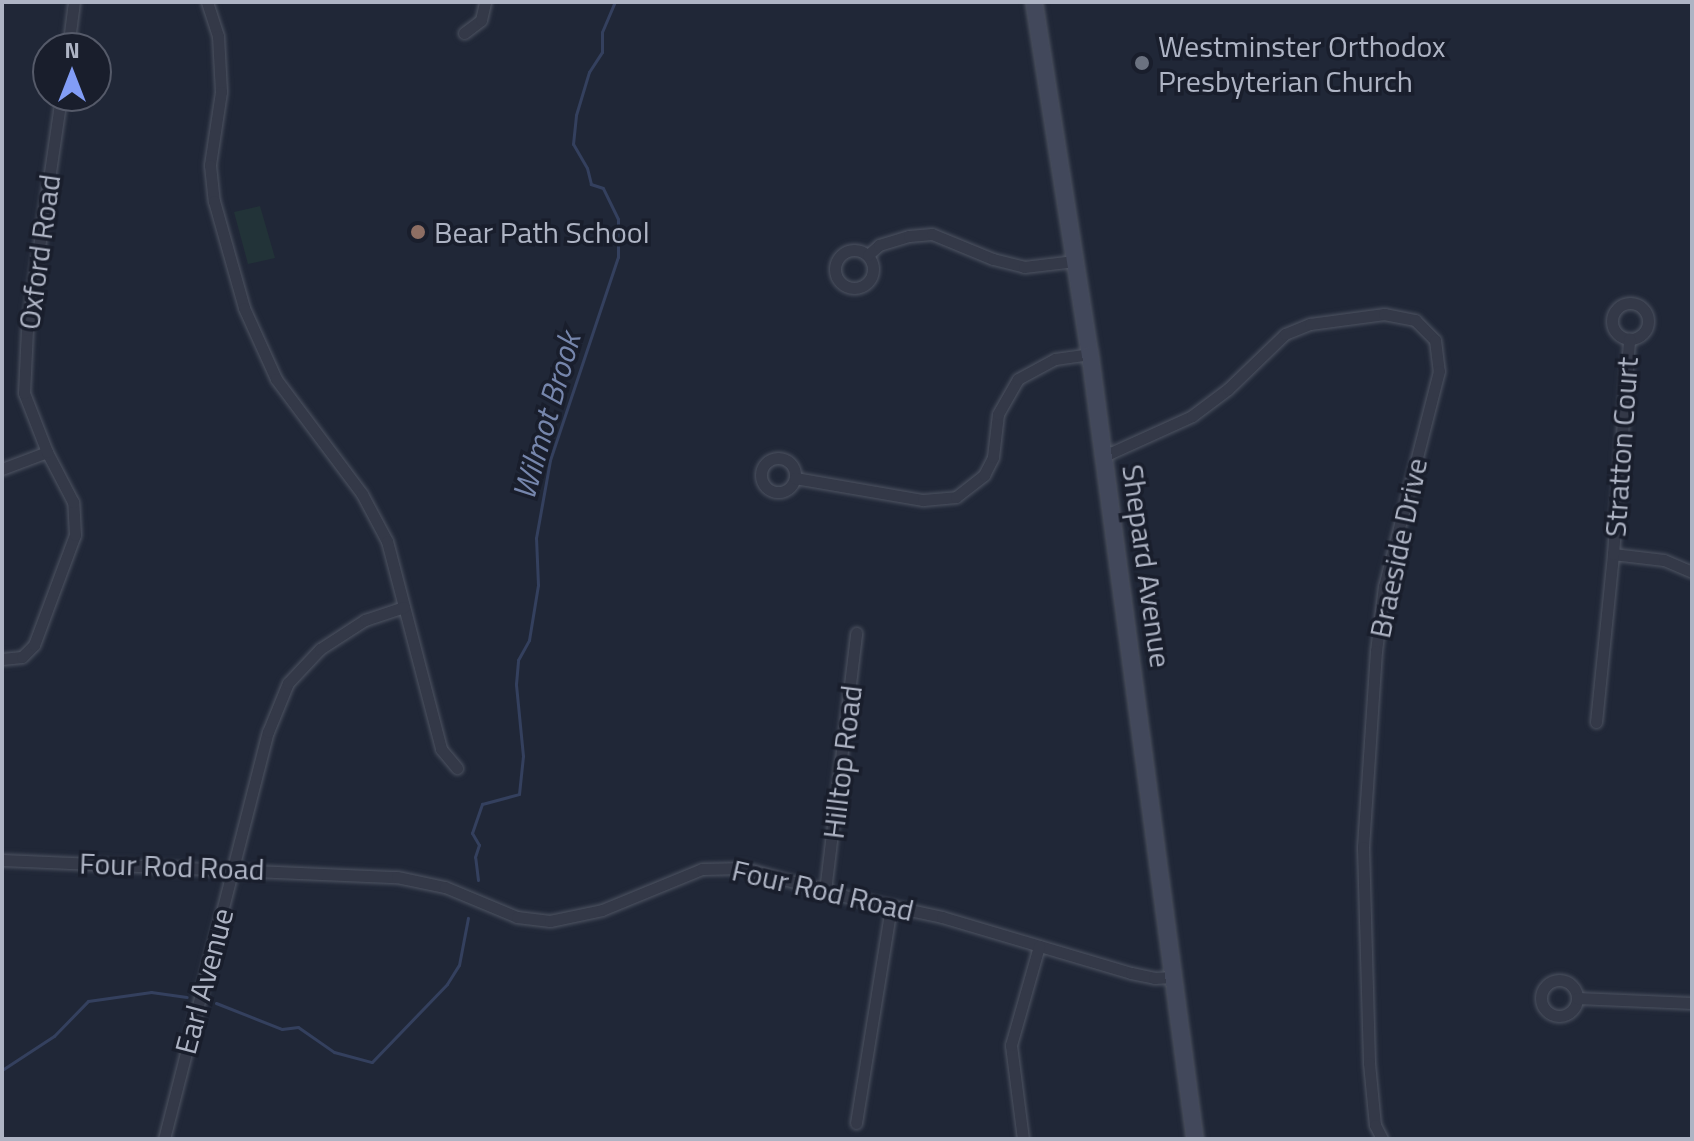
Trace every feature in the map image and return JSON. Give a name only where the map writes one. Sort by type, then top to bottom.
[{"type":"main road","name":"Shepard Avenue","points":[[1034,2],[1090,354],[1195,1139]]},
{"type":"street","points":[[70,32],[74,2]]},
{"type":"street","points":[[207,2],[218,36],[221,92],[210,165],[214,201],[244,308],[276,379],[369,506],[387,541],[441,749],[457,768]]},
{"type":"street","points":[[464,33],[481,20],[485,2]]},
{"type":"street","name":"Oxford Road","points":[[2,659],[22,657],[34,645],[75,535],[73,502],[47,452],[24,393],[27,330],[59,112]]},
{"type":"street","points":[[868,255],[879,245],[909,236],[932,234],[993,259],[1024,267],[1075,261]]},
{"type":"street","name":"Braeside Drive","points":[[1104,456],[1192,416],[1228,389],[1285,334],[1310,324],[1384,314],[1415,320],[1435,340],[1439,371],[1384,586],[1376,651],[1363,847],[1369,1063],[1375,1125],[1382,1139]]},
{"type":"street","name":"Stratton Court","points":[[1596,722],[1613,554],[1629,339]]},
{"type":"street","points":[[795,478],[923,500],[956,497],[984,475],[993,457],[998,414],[1018,379],[1055,359],[1090,354]]},
{"type":"street","points":[[2,469],[47,452]]},
{"type":"street","points":[[1613,554],[1664,560],[1692,572]]},
{"type":"street","name":"Earl Avenue","points":[[164,1139],[268,732],[288,683],[320,649],[365,620],[404,607]]},
{"type":"street","name":"Hilltop Road","points":[[825,891],[856,633]]},
{"type":"street","name":"Four Rod Road","points":[[2,860],[235,868],[421,880],[517,917],[550,921],[584,916],[681,876],[718,867],[744,868],[1154,978],[1173,977]]},
{"type":"street","points":[[856,1123],[891,906]]},
{"type":"street","points":[[1023,1139],[1011,1045],[1039,946]]},
{"type":"street","points":[[1577,998],[1692,1003]]},
{"type":"shaded area","points":[[260,206],[275,258],[248,264],[234,212]]},
{"type":"waterway","name":"Wilmot Brook","points":[[478,880],[475,857],[479,845],[472,833],[482,804],[519,794],[523,756],[516,684],[518,660],[529,640],[538,585],[536,538],[550,460],[618,257],[618,219],[603,188],[591,184],[587,168],[573,144],[576,115],[589,72],[602,52],[602,32],[615,2]]},
{"type":"waterway","name":"Wilmot Brook","points":[[216,1003],[282,1029],[298,1027],[334,1052],[372,1062],[447,984],[459,965],[468,918]]},
{"type":"waterway","name":"Wilmot Brook","points":[[2,1070],[54,1036],[88,1001],[151,992],[187,997]]},
{"type":"place","name":"Westminster Orthodox Presbyterian Church","points":[[1142,63]]},
{"type":"place","name":"Bear Path School","points":[[418,232]]}]
